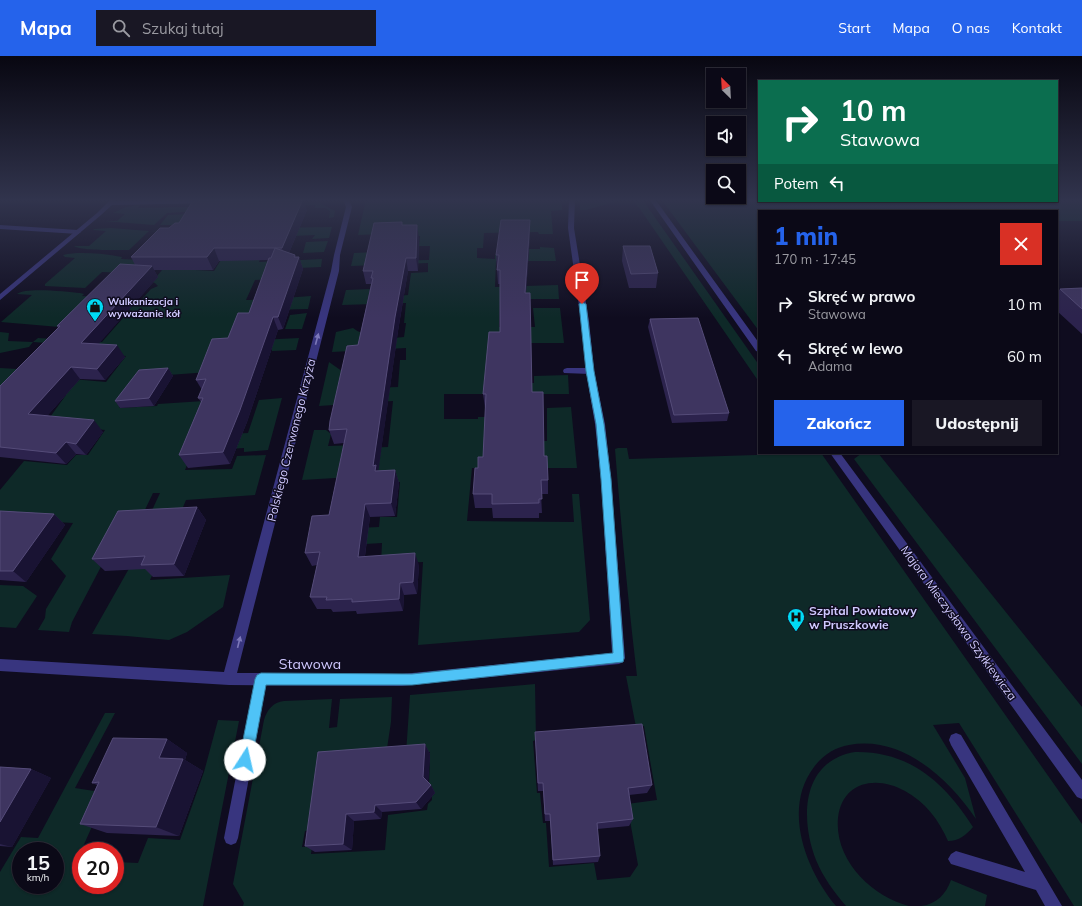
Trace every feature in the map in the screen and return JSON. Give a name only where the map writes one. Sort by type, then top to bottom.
[{"type":"street","points":[[0,298],[70,239]]},
{"type":"street","name":"Polskiego Czerwonego Krzyża","points":[[229,679],[335,271],[341,239]]},
{"type":"street","points":[[567,371],[590,371],[585,321],[573,239]]},
{"type":"street","points":[[680,239],[758,348]]},
{"type":"street","name":"Stawowa","points":[[0,665],[229,679],[412,680],[619,658],[606,479],[599,418],[590,371]]},
{"type":"street","name":"Majora Mieczysława Szyłkiewicza","points":[[836,454],[1082,792]]},
{"type":"street","points":[[231,838],[261,679]]},
{"type":"street","points":[[956,740],[1054,906]]},
{"type":"street","points":[[956,859],[1041,884]]},
{"type":"green space","points":[[97,239],[141,239],[129,250],[78,248],[74,246],[89,246]]},
{"type":"green space","points":[[201,239],[268,239],[259,262],[322,259],[321,267],[276,269],[272,279],[255,280],[246,300],[283,299],[311,296],[308,309],[268,310],[237,341],[299,338],[296,350],[272,351],[272,347],[209,372],[155,376],[127,397],[119,408],[204,401],[193,436],[248,433],[259,400],[282,398],[268,450],[244,452],[244,448],[193,451],[185,470],[232,469],[237,456],[266,455],[255,495],[186,500],[178,519],[148,519],[160,493],[153,493],[142,516],[127,517],[72,622],[69,632],[38,630],[45,618],[46,609],[66,576],[51,559],[73,523],[38,521],[0,534],[0,490],[24,461],[67,465],[76,455],[88,455],[105,430],[49,424],[48,420],[66,395],[0,401],[0,368],[35,370],[61,378],[106,382],[126,356],[109,355],[114,348],[33,342],[38,338],[102,342],[130,310],[122,306],[71,328],[1,322],[32,295],[17,294],[22,292],[37,290],[57,291],[84,294],[82,296],[141,300],[151,289],[158,286],[152,282],[162,270],[142,269],[127,273],[102,272],[85,288],[45,286],[45,284],[75,258],[65,257],[63,255],[92,253],[122,257],[121,259],[181,262]],"holes":[[[206,255],[224,255],[214,271],[195,270]]]},
{"type":"green space","points":[[420,239],[484,239],[483,248],[477,248],[477,258],[495,259],[495,255],[525,255],[525,249],[540,249],[540,247],[554,248],[556,261],[496,261],[495,287],[558,285],[559,299],[500,299],[499,327],[535,327],[533,308],[560,308],[564,343],[490,343],[510,383],[534,383],[534,376],[568,375],[569,394],[444,394],[444,419],[478,419],[478,417],[486,417],[484,441],[547,441],[547,408],[571,407],[577,468],[472,468],[467,521],[574,522],[572,494],[579,494],[590,620],[579,632],[418,645],[423,562],[381,564],[382,543],[332,546],[335,529],[379,527],[380,517],[397,517],[400,482],[385,483],[385,475],[302,480],[314,430],[326,430],[331,434],[328,446],[359,445],[359,448],[388,447],[393,401],[319,406],[329,362],[366,388],[398,387],[400,360],[406,360],[406,348],[332,352],[336,332],[353,328],[359,332],[371,336],[391,338],[404,337],[406,303],[342,305],[346,290],[370,289],[370,294],[385,297],[408,295],[411,273],[428,272],[428,263],[351,266],[354,253],[376,252],[374,261],[429,260],[430,246],[419,246]]},
{"type":"green space","points":[[660,239],[670,239],[758,364],[758,381]]},
{"type":"green space","points":[[690,239],[758,239],[758,330]]},
{"type":"green space","points":[[328,241],[324,252],[303,253],[306,242]]},
{"type":"green space","points":[[307,313],[302,329],[285,329],[290,315]]},
{"type":"green space","points":[[0,332],[9,333],[8,341],[33,342],[29,347],[0,353]]},
{"type":"green space","points":[[627,448],[629,459],[822,454],[1082,824],[1082,906],[1074,906],[959,723],[933,725],[965,778],[976,819],[965,804],[938,775],[905,753],[887,747],[869,744],[844,746],[829,753],[814,767],[805,784],[800,801],[799,820],[802,839],[807,857],[815,875],[836,906],[243,906],[244,903],[233,884],[264,720],[271,707],[284,701],[332,699],[329,728],[337,727],[340,699],[392,697],[391,722],[386,755],[314,829],[305,831],[302,847],[312,846],[311,854],[385,850],[388,815],[427,810],[428,804],[432,800],[432,789],[429,785],[430,752],[406,754],[410,695],[535,684],[536,740],[533,741],[537,793],[540,793],[543,823],[546,823],[549,867],[594,863],[597,880],[630,877],[638,865],[627,804],[657,800],[644,726],[636,727],[626,676],[637,676],[615,449]]},
{"type":"green space","points":[[861,454],[879,454],[1082,707],[1082,764],[854,459]]},
{"type":"green space","points":[[131,565],[157,565],[150,580],[230,575],[223,607],[187,632],[169,640],[92,634]]},
{"type":"green space","points":[[0,585],[23,586],[37,596],[16,628],[0,627]]},
{"type":"green space","points":[[105,713],[115,713],[75,788],[107,793],[85,842],[72,842],[72,894],[124,894],[124,862],[138,863],[148,838],[180,840],[204,772],[218,720],[239,721],[203,906],[0,906],[0,872],[12,852],[12,894],[64,894],[64,842],[18,842],[21,837],[38,838]]},
{"type":"green space","points":[[855,752],[875,753],[893,757],[924,773],[938,784],[950,797],[973,827],[962,837],[956,840],[948,841],[936,819],[919,800],[905,791],[883,783],[862,785],[854,789],[846,796],[841,806],[838,818],[838,833],[842,848],[849,862],[869,885],[895,901],[909,906],[846,906],[829,884],[816,860],[808,827],[807,810],[809,794],[815,779],[824,767],[837,758]]},
{"type":"green space","points":[[951,880],[987,895],[985,906],[921,906],[932,903],[940,898],[944,894]]},
{"type":"building","points":[[149,239],[286,239],[282,248],[214,248],[207,257],[131,257]]},
{"type":"building","points":[[370,239],[417,239],[416,258],[406,258],[395,317],[373,466],[376,465],[375,471],[395,470],[391,503],[365,504],[358,557],[415,553],[413,582],[400,583],[399,599],[352,602],[352,599],[326,600],[327,597],[310,597],[320,552],[305,553],[312,516],[329,515],[347,429],[329,430],[347,346],[358,345],[373,278],[371,278],[373,271],[363,271]]},
{"type":"building","points":[[498,239],[529,239],[525,293],[530,293],[532,392],[543,392],[544,456],[547,456],[548,480],[541,480],[542,499],[539,499],[539,503],[492,504],[492,494],[473,494],[475,468],[478,468],[478,457],[483,457],[486,394],[483,394],[489,332],[500,332],[500,270],[497,270],[499,255],[496,255]]},
{"type":"building","points":[[623,246],[650,246],[658,273],[631,274]]},
{"type":"building","points":[[275,248],[295,255],[294,257],[299,257],[278,317],[273,317],[240,410],[223,452],[179,455],[203,398],[198,398],[206,379],[196,380],[212,339],[228,338],[238,313],[249,313],[269,258],[271,258]]},
{"type":"building","points":[[120,264],[152,266],[81,343],[117,345],[97,369],[71,367],[28,414],[94,420],[76,444],[66,442],[56,453],[0,447],[0,386],[60,326],[57,326]]},
{"type":"building","points":[[1082,288],[1082,309],[1060,289]]},
{"type":"building","points":[[698,318],[729,413],[674,415],[650,319]]},
{"type":"building","points":[[168,368],[149,398],[115,401],[139,370]]},
{"type":"building","points":[[197,507],[174,564],[141,565],[145,556],[92,559],[118,511]]},
{"type":"building","points":[[0,511],[54,514],[13,571],[0,571]]},
{"type":"building","points":[[642,724],[652,785],[628,788],[633,819],[597,823],[600,856],[553,860],[550,814],[545,814],[543,783],[538,783],[535,732]]},
{"type":"building","points":[[113,738],[167,739],[159,758],[183,759],[156,827],[80,824],[99,782],[92,783]]},
{"type":"building","points":[[425,744],[423,777],[431,785],[416,802],[375,805],[374,812],[346,814],[343,844],[305,846],[318,752]]},
{"type":"building","points":[[0,767],[31,769],[0,822]]},
{"type":"place","name":"Wulkanizacja i wyważanie kół","points":[[95,322]]},
{"type":"place","name":"Szpital Powiatowy w Pruszkowie","points":[[796,632]]},
{"type":"route","points":[[245,760],[261,679],[412,680],[619,658],[606,479],[600,424],[590,371],[582,304]]}]
